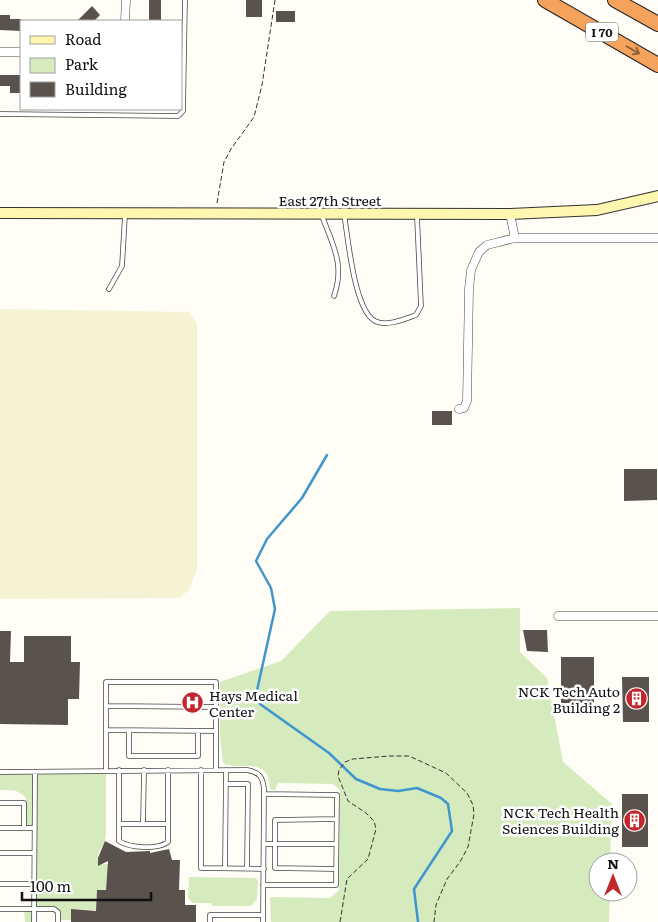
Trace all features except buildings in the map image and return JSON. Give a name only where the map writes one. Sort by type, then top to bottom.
[{"type":"highway","name":"I 70","points":[[546,0],[658,64]]},
{"type":"highway","name":"I 70","points":[[615,0],[658,24]]},
{"type":"main road","name":"East 27th Street","points":[[0,213],[510,214],[598,210],[658,196]]},
{"type":"street","points":[[125,20],[126,0]]},
{"type":"street","points":[[0,52],[20,52]]},
{"type":"street","points":[[510,214],[515,238]]},
{"type":"street","points":[[459,409],[464,408],[467,401],[469,289],[474,260],[479,252],[488,245],[515,238],[658,238]]},
{"type":"street","points":[[558,616],[658,616]]},
{"type":"lane","points":[[0,114],[178,116],[183,111],[185,0]]},
{"type":"lane","points":[[109,289],[122,266],[125,213]]},
{"type":"lane","points":[[322,214],[340,268],[339,281],[334,296]]},
{"type":"lane","points":[[344,214],[360,301],[372,320],[381,323],[416,315],[421,306],[417,214]]},
{"type":"lane","points":[[106,770],[106,682],[216,682],[216,770]]},
{"type":"lane","points":[[106,706],[216,707]]},
{"type":"lane","points":[[106,730],[216,731]]},
{"type":"lane","points":[[129,731],[129,756],[198,756],[198,731]]},
{"type":"lane","points":[[119,770],[119,841],[130,846],[160,846],[166,844],[168,770]]},
{"type":"lane","points":[[143,824],[144,770]]},
{"type":"lane","points":[[202,770],[201,868],[264,869]]},
{"type":"lane","points":[[225,868],[226,770]]},
{"type":"lane","points":[[0,772],[247,770],[258,773],[263,781],[264,794],[263,922]]},
{"type":"lane","points":[[34,922],[35,772]]},
{"type":"lane","points":[[226,784],[248,784],[247,868]]},
{"type":"lane","points":[[263,885],[336,885],[337,794],[264,794]]},
{"type":"lane","points":[[0,803],[24,803],[24,828]]},
{"type":"lane","points":[[336,819],[275,820],[275,868],[336,869]]},
{"type":"lane","points":[[119,824],[168,824]]},
{"type":"lane","points":[[0,828],[35,828]]},
{"type":"lane","points":[[264,844],[336,844]]},
{"type":"lane","points":[[0,853],[34,853]]},
{"type":"lane","points":[[0,884],[34,884]]},
{"type":"lane","points":[[0,909],[57,910],[58,922]]},
{"type":"lane","points":[[210,922],[210,915],[263,915]]},
{"type":"path","points":[[215,213],[224,162],[230,149],[254,117],[262,85],[275,0]]},
{"type":"path","points":[[340,922],[347,879],[368,859],[376,829],[374,821],[348,801],[338,776],[342,766],[345,762],[362,757],[409,756],[446,773],[467,793],[474,814],[468,847],[460,862],[447,879],[436,905],[434,922]]},
{"type":"shaded area","points":[[0,309],[189,312],[197,323],[197,569],[189,590],[179,598],[0,599]]},
{"type":"green space","points":[[520,608],[520,652],[547,678],[563,762],[612,804],[610,852],[588,852],[588,902],[610,902],[609,922],[271,922],[270,897],[330,898],[339,890],[340,790],[333,784],[278,783],[275,790],[270,790],[268,777],[263,770],[253,766],[234,766],[223,763],[220,736],[220,682],[281,661],[330,611]]},
{"type":"green space","points":[[106,770],[106,832],[105,841],[98,854],[98,865],[108,864],[106,890],[97,890],[96,900],[111,911],[71,909],[71,920],[58,920],[57,910],[34,909],[35,828],[26,828],[26,798],[11,790],[0,790],[0,772]]},
{"type":"green space","points":[[189,877],[256,878],[258,881],[257,899],[251,906],[212,906],[211,903],[193,903],[188,898]]},
{"type":"green space","points":[[24,909],[34,909],[34,922],[25,922]]},
{"type":"waterway","points":[[327,455],[302,498],[267,539],[256,561],[271,588],[275,609],[256,695],[260,704],[329,753],[356,779],[380,789],[398,791],[417,788],[441,798],[448,804],[452,831],[414,889],[418,922]]},
{"type":"place","name":"NCK Tech Auto Building 2","points":[[636,699]]},
{"type":"place","name":"Hays Medical Center","points":[[193,703]]},
{"type":"place","name":"NCK Tech Health Sciences Building","points":[[635,820]]}]
